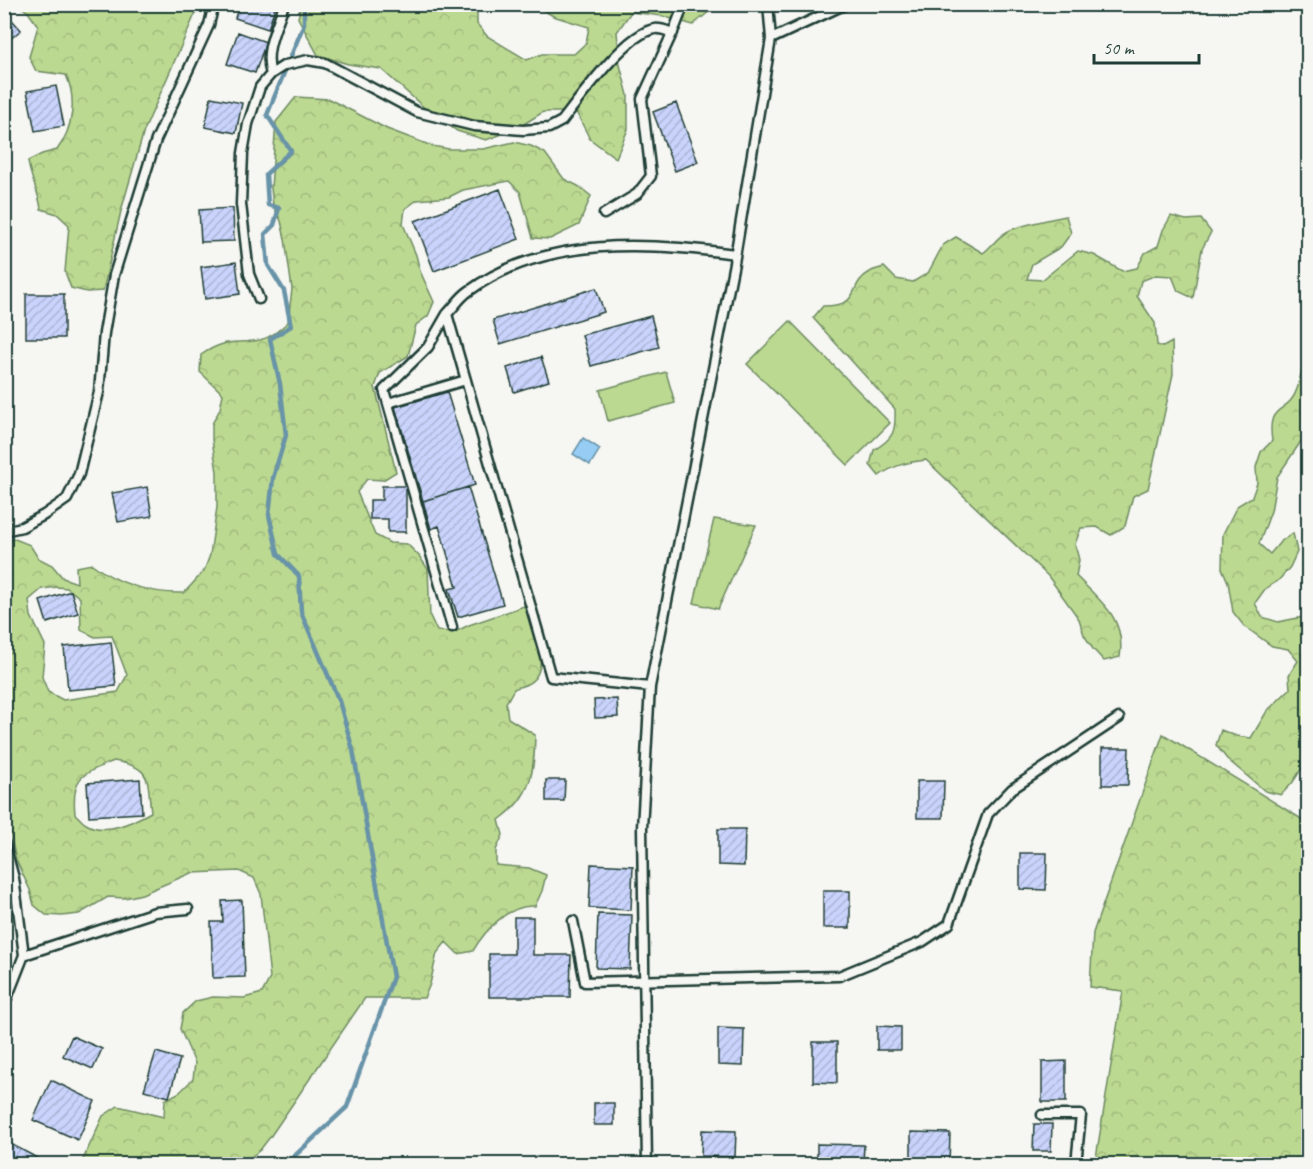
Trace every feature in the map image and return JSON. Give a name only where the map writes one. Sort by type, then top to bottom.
[{"type":"lane","points":[[4,531],[22,527],[67,499],[79,474],[99,392],[104,333],[114,275],[156,140],[209,25],[214,4]]},
{"type":"lane","points":[[271,74],[268,66],[268,52],[284,4]]},
{"type":"lane","points":[[604,214],[637,194],[651,176],[642,99],[684,4]]},
{"type":"lane","points":[[647,1164],[642,828],[650,687],[735,254],[771,39],[768,4]]},
{"type":"lane","points":[[771,39],[846,4]]},
{"type":"lane","points":[[259,299],[249,274],[246,251],[241,204],[243,153],[248,124],[260,87],[271,74],[285,65],[309,60],[325,63],[417,112],[474,126],[523,130],[549,128],[561,121],[623,48],[642,32],[657,28],[673,33]]},
{"type":"lane","points":[[452,627],[384,390],[428,347],[447,314],[467,292],[503,272],[543,255],[602,247],[687,247],[735,254]]},
{"type":"lane","points":[[447,314],[551,677],[650,687]]},
{"type":"lane","points":[[388,403],[466,380]]},
{"type":"lane","points":[[573,921],[585,982],[839,976],[922,942],[949,924],[988,814],[1012,789],[1119,718]]},
{"type":"lane","points":[[4,842],[14,878],[24,955],[4,1006]]},
{"type":"lane","points":[[24,955],[155,912],[188,909]]},
{"type":"lane","points":[[1042,1115],[1081,1115],[1076,1164]]},
{"type":"green space","points":[[19,5],[199,5],[144,131],[121,211],[103,291],[87,292],[71,288],[65,272],[69,225],[57,214],[41,209],[28,161],[57,150],[70,123],[71,94],[66,75],[36,71],[29,57],[38,26],[28,12]]},
{"type":"green space","points":[[301,5],[477,5],[477,24],[487,36],[527,60],[542,54],[574,54],[586,43],[589,27],[553,16],[540,8],[528,5],[717,5],[693,25],[662,16],[631,12],[617,32],[620,65],[628,95],[628,129],[616,158],[590,139],[576,112],[543,112],[516,129],[486,140],[457,131],[429,112],[381,69],[348,64],[318,55],[298,18]]},
{"type":"green space","points":[[296,97],[329,99],[387,129],[432,146],[449,149],[483,149],[514,142],[531,146],[545,153],[564,179],[591,196],[579,225],[550,239],[533,238],[520,192],[509,181],[463,190],[449,197],[417,200],[405,209],[403,224],[434,302],[428,316],[416,325],[408,356],[380,373],[375,387],[396,472],[383,480],[367,479],[357,492],[375,535],[390,543],[407,544],[428,569],[430,616],[437,631],[455,632],[527,605],[537,636],[539,669],[535,678],[514,689],[506,703],[508,718],[535,735],[534,761],[525,793],[499,820],[503,835],[496,850],[496,865],[529,868],[546,875],[535,906],[525,906],[507,914],[491,927],[473,951],[458,954],[446,942],[437,953],[430,984],[424,998],[365,998],[270,1137],[260,1150],[242,1164],[81,1164],[103,1116],[118,1106],[164,1117],[165,1100],[180,1092],[193,1079],[195,1063],[180,1029],[183,1013],[196,1001],[213,997],[244,998],[262,993],[270,978],[261,894],[254,878],[239,871],[191,873],[142,894],[125,898],[108,897],[79,914],[46,915],[34,905],[30,890],[16,860],[5,810],[4,541],[15,539],[30,545],[38,558],[52,565],[63,578],[77,583],[76,567],[92,564],[112,577],[147,590],[184,593],[204,571],[210,555],[217,507],[217,472],[212,424],[220,409],[223,394],[200,372],[201,355],[224,344],[264,339],[288,322],[292,289],[285,239],[281,221],[273,205],[271,188],[276,122]],"holes":[[[67,588],[80,598],[81,630],[95,637],[112,636],[127,675],[118,692],[63,700],[48,692],[42,677],[45,645],[31,616],[29,600],[42,589]],[[114,761],[142,771],[148,783],[151,812],[119,826],[102,829],[85,823],[75,814],[75,791],[77,784],[87,773]]]},
{"type":"green space","points":[[1066,216],[1071,233],[1061,247],[1032,264],[1027,279],[1042,280],[1078,251],[1094,255],[1122,271],[1137,268],[1145,253],[1158,246],[1171,216],[1186,220],[1201,219],[1211,232],[1202,249],[1193,298],[1178,291],[1172,276],[1156,275],[1141,281],[1137,296],[1155,323],[1157,345],[1163,347],[1172,342],[1173,374],[1148,489],[1133,496],[1125,526],[1111,535],[1097,527],[1081,528],[1075,544],[1079,560],[1076,576],[1110,612],[1119,632],[1120,657],[1104,661],[1093,649],[1084,635],[1079,619],[1048,576],[926,460],[901,465],[879,476],[870,465],[874,450],[890,438],[895,423],[895,409],[813,318],[823,306],[844,303],[850,299],[858,283],[873,270],[884,267],[896,279],[913,282],[928,273],[943,245],[956,237],[983,253],[999,237],[1009,231]]},
{"type":"green space","points":[[790,321],[890,423],[848,465],[747,364]]},
{"type":"green space","points":[[1308,352],[1308,431],[1277,477],[1271,511],[1259,544],[1270,554],[1280,542],[1293,533],[1297,552],[1290,567],[1279,580],[1265,589],[1255,603],[1262,617],[1278,622],[1308,616],[1308,771],[1302,768],[1281,795],[1265,791],[1227,759],[1216,745],[1221,730],[1236,736],[1251,738],[1267,711],[1290,689],[1289,675],[1298,661],[1288,649],[1272,646],[1244,626],[1233,612],[1228,582],[1222,568],[1223,534],[1237,506],[1252,497],[1257,483],[1256,467],[1261,452],[1272,441],[1272,420],[1275,414],[1293,397]]},
{"type":"green space","points":[[666,372],[675,403],[608,421],[600,390]]},
{"type":"green space","points":[[714,519],[756,525],[718,609],[694,603]]},
{"type":"green space","points":[[1163,734],[1308,823],[1308,1164],[1095,1164],[1123,991],[1090,987],[1093,933]]},
{"type":"water","points":[[583,438],[600,449],[590,465],[573,454]]},
{"type":"building","points":[[239,4],[269,4],[275,7],[268,29],[235,18]]},
{"type":"building","points":[[4,11],[21,30],[4,44]]},
{"type":"building","points":[[238,32],[266,42],[255,73],[227,64]]},
{"type":"building","points":[[56,86],[64,126],[35,131],[27,91]]},
{"type":"building","points":[[211,97],[242,103],[236,133],[205,127]]},
{"type":"building","points":[[676,103],[698,162],[675,171],[653,112]]},
{"type":"building","points":[[500,189],[519,239],[434,271],[415,221]]},
{"type":"building","points":[[233,208],[234,241],[201,242],[199,210]]},
{"type":"building","points":[[236,262],[240,294],[205,299],[201,267]]},
{"type":"building","points":[[596,288],[604,312],[500,344],[493,320]]},
{"type":"building","points":[[26,294],[64,294],[64,338],[26,338]]},
{"type":"building","points":[[651,316],[659,347],[591,366],[582,335]]},
{"type":"building","points":[[541,357],[549,381],[514,392],[507,368]]},
{"type":"building","points":[[447,392],[475,485],[423,501],[395,407]]},
{"type":"building","points":[[382,486],[406,486],[406,532],[388,532],[388,519],[370,519],[370,500],[382,500]]},
{"type":"building","points":[[147,487],[152,516],[118,522],[112,493]]},
{"type":"building","points":[[468,487],[503,604],[458,617],[449,589],[457,587],[439,526],[431,529],[423,501]]},
{"type":"building","points":[[71,591],[78,613],[47,623],[40,601]]},
{"type":"building","points":[[111,642],[116,686],[68,690],[64,647]]},
{"type":"building","points":[[617,699],[618,717],[595,718],[594,700]]},
{"type":"building","points":[[1102,748],[1129,748],[1128,785],[1102,785]]},
{"type":"building","points":[[140,779],[142,813],[89,816],[87,783]]},
{"type":"building","points":[[546,780],[565,780],[564,801],[546,801]]},
{"type":"building","points":[[917,781],[944,781],[943,818],[917,818]]},
{"type":"building","points":[[718,829],[745,829],[744,866],[718,865]]},
{"type":"building","points":[[1020,853],[1047,853],[1046,890],[1020,889]]},
{"type":"building","points":[[591,864],[633,866],[631,910],[589,908]]},
{"type":"building","points":[[823,891],[850,891],[850,928],[823,928]]},
{"type":"building","points":[[242,900],[245,977],[213,978],[211,922],[223,922],[222,901]]},
{"type":"building","points":[[598,914],[632,915],[630,969],[596,968]]},
{"type":"building","points":[[514,917],[533,917],[533,955],[571,955],[570,997],[489,997],[489,954],[514,954]]},
{"type":"building","points":[[877,1026],[901,1027],[901,1050],[877,1050]]},
{"type":"building","points":[[718,1028],[744,1029],[743,1066],[718,1065]]},
{"type":"building","points":[[72,1036],[102,1049],[93,1069],[63,1056]]},
{"type":"building","points":[[813,1042],[837,1042],[837,1083],[813,1082]]},
{"type":"building","points":[[156,1052],[180,1059],[169,1097],[144,1090]]},
{"type":"building","points":[[1066,1061],[1066,1102],[1042,1102],[1042,1062]]},
{"type":"building","points":[[51,1080],[95,1101],[78,1140],[33,1120]]},
{"type":"building","points":[[594,1103],[614,1103],[614,1125],[594,1125]]},
{"type":"building","points":[[1034,1124],[1052,1124],[1051,1151],[1033,1151]]},
{"type":"building","points":[[702,1130],[736,1131],[735,1157],[701,1156]]},
{"type":"building","points":[[911,1132],[950,1133],[949,1164],[911,1164]]},
{"type":"building","points":[[7,1142],[45,1162],[44,1164],[4,1164],[4,1146]]},
{"type":"building","points":[[817,1144],[864,1145],[863,1164],[817,1164]]},
{"type":"waterway","points":[[286,1164],[347,1107],[393,977],[353,750],[339,701],[301,612],[299,576],[278,554],[269,515],[273,478],[286,435],[280,384],[270,339],[291,326],[284,291],[268,265],[265,234],[274,225],[279,208],[268,205],[266,174],[291,151],[267,115],[304,24],[304,4]]}]
